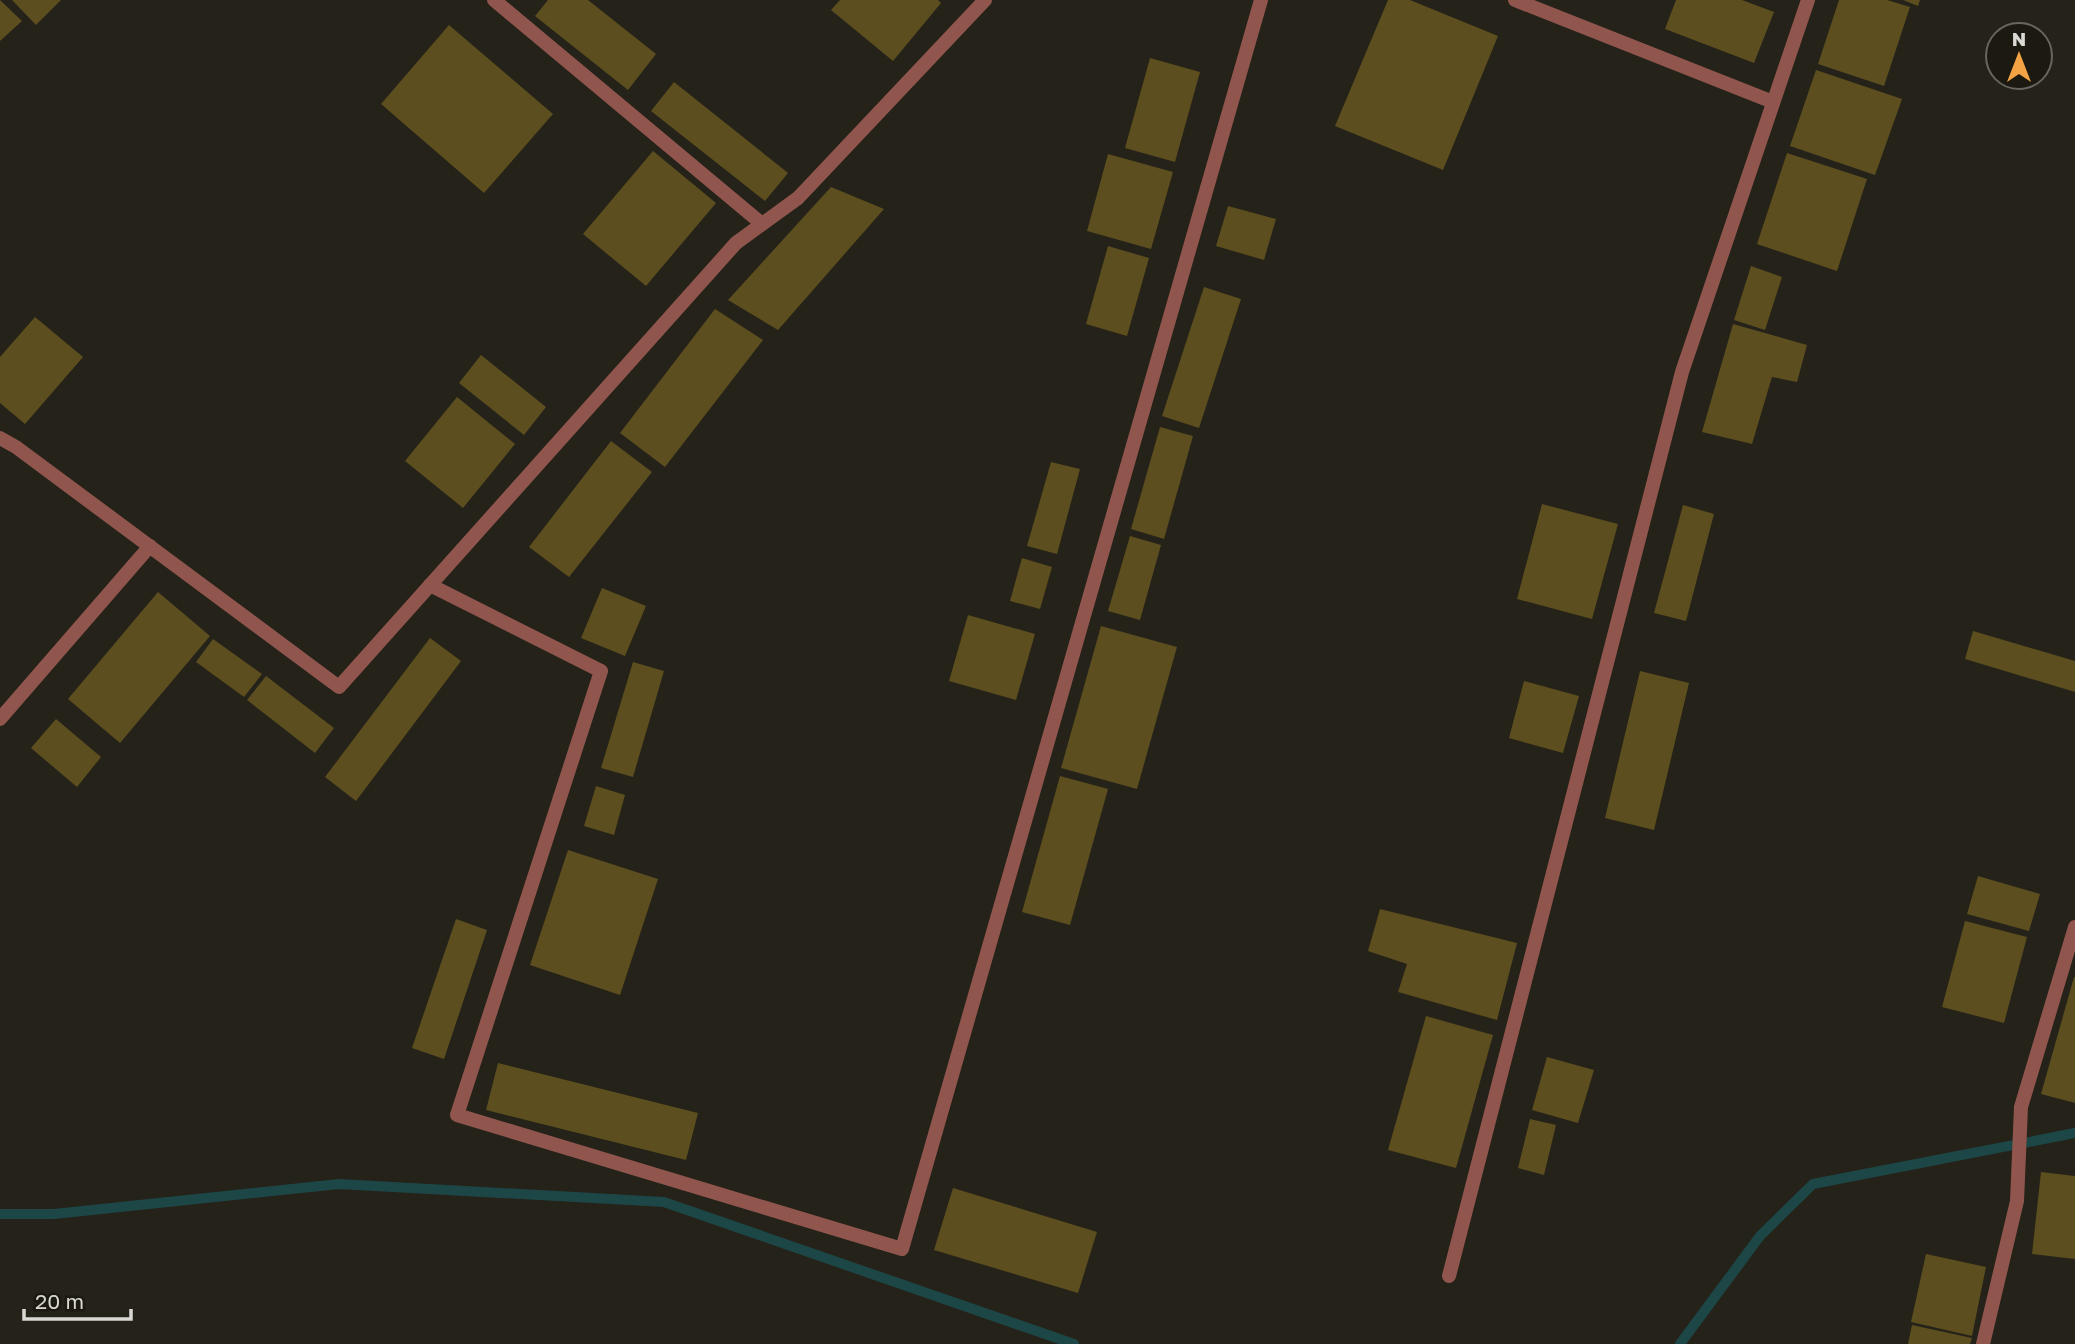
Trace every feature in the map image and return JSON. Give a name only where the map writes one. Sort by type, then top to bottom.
[{"type":"street","points":[[494,0],[762,224]]},
{"type":"street","points":[[0,438],[16,447],[339,687],[736,243],[798,198],[985,0]]},
{"type":"street","points":[[430,585],[601,671],[457,1115],[902,1249],[1261,0]]},
{"type":"street","points":[[1515,0],[1773,102]]},
{"type":"street","points":[[1450,1276],[1682,372],[1808,0]]},
{"type":"street","points":[[0,719],[150,546]]},
{"type":"street","points":[[1983,1344],[2017,1201],[2021,1107],[2075,927]]},
{"type":"building","points":[[0,0],[22,21],[0,41]]},
{"type":"building","points":[[12,0],[61,0],[36,25]]},
{"type":"building","points":[[548,0],[588,0],[656,54],[628,90],[535,16]]},
{"type":"building","points":[[840,0],[938,0],[941,3],[893,61],[831,10]]},
{"type":"building","points":[[1388,0],[1410,0],[1498,36],[1443,170],[1335,126]]},
{"type":"building","points":[[1676,0],[1742,0],[1774,12],[1754,63],[1665,29]]},
{"type":"building","points":[[1839,0],[1887,0],[1910,7],[1884,86],[1818,64]]},
{"type":"building","points":[[1903,0],[1920,0],[1918,6]]},
{"type":"building","points":[[449,25],[553,114],[484,193],[381,104]]},
{"type":"building","points":[[1150,58],[1200,72],[1175,162],[1125,148]]},
{"type":"building","points":[[1816,70],[1902,99],[1875,175],[1790,146]]},
{"type":"building","points":[[674,82],[788,173],[765,201],[651,111]]},
{"type":"building","points":[[653,151],[716,203],[646,286],[583,234]]},
{"type":"building","points":[[1787,153],[1867,179],[1837,271],[1757,244]]},
{"type":"building","points":[[1108,154],[1173,172],[1151,249],[1087,231]]},
{"type":"building","points":[[831,187],[884,209],[778,330],[728,300]]},
{"type":"building","points":[[1228,206],[1276,219],[1264,260],[1216,246]]},
{"type":"building","points":[[1108,246],[1149,258],[1127,336],[1086,324]]},
{"type":"building","points":[[1751,266],[1782,277],[1765,330],[1734,320]]},
{"type":"building","points":[[1204,287],[1241,299],[1199,428],[1162,416]]},
{"type":"building","points":[[715,309],[763,340],[665,467],[620,433]]},
{"type":"building","points":[[35,317],[83,357],[25,424],[0,403],[0,357]]},
{"type":"building","points":[[1733,324],[1807,345],[1797,382],[1772,377],[1752,444],[1702,432]]},
{"type":"building","points":[[481,355],[546,407],[524,435],[459,383]]},
{"type":"building","points":[[457,397],[515,444],[463,508],[405,461]]},
{"type":"building","points":[[1160,427],[1193,436],[1164,539],[1131,529]]},
{"type":"building","points":[[611,441],[652,472],[569,577],[529,547]]},
{"type":"building","points":[[1051,462],[1080,469],[1057,554],[1027,546]]},
{"type":"building","points":[[1542,504],[1618,524],[1592,619],[1517,599]]},
{"type":"building","points":[[1683,505],[1714,514],[1686,621],[1654,613]]},
{"type":"building","points":[[1130,536],[1161,545],[1140,620],[1108,611]]},
{"type":"building","points":[[1022,558],[1052,567],[1040,609],[1010,601]]},
{"type":"building","points":[[602,588],[646,606],[625,656],[581,638]]},
{"type":"building","points":[[158,592],[210,636],[120,743],[68,699]]},
{"type":"building","points":[[968,615],[1035,634],[1016,700],[949,681]]},
{"type":"building","points":[[1101,626],[1177,647],[1137,789],[1061,768]]},
{"type":"building","points":[[1973,631],[2075,661],[2075,692],[1965,659]]},
{"type":"building","points":[[430,638],[461,661],[356,801],[325,777]]},
{"type":"building","points":[[213,639],[262,674],[244,697],[196,662]]},
{"type":"building","points":[[633,662],[664,671],[633,777],[601,768]]},
{"type":"building","points":[[1640,671],[1689,683],[1654,830],[1605,818]]},
{"type":"building","points":[[266,676],[334,728],[315,753],[247,700]]},
{"type":"building","points":[[1524,681],[1579,696],[1563,753],[1509,738]]},
{"type":"building","points":[[56,719],[101,757],[77,787],[31,748]]},
{"type":"building","points":[[1060,776],[1108,789],[1070,925],[1022,912]]},
{"type":"building","points":[[596,786],[625,795],[614,835],[584,826]]},
{"type":"building","points":[[568,850],[658,879],[620,995],[530,965]]},
{"type":"building","points":[[1978,876],[2040,894],[2029,931],[1967,914]]},
{"type":"building","points":[[1380,909],[1517,943],[1497,1020],[1398,992],[1407,964],[1368,951]]},
{"type":"building","points":[[456,919],[487,930],[444,1059],[412,1048]]},
{"type":"building","points":[[1965,921],[2027,937],[2004,1023],[1942,1007]]},
{"type":"building","points":[[2075,977],[2075,1103],[2041,1094]]},
{"type":"building","points":[[1426,1016],[1493,1035],[1456,1168],[1388,1150]]},
{"type":"building","points":[[1547,1057],[1594,1070],[1578,1123],[1532,1110]]},
{"type":"building","points":[[498,1063],[698,1113],[686,1160],[486,1110]]},
{"type":"building","points":[[1530,1119],[1556,1125],[1544,1175],[1518,1168]]},
{"type":"building","points":[[2041,1172],[2075,1176],[2075,1259],[2032,1254]]},
{"type":"building","points":[[953,1188],[1097,1232],[1078,1293],[934,1250]]},
{"type":"building","points":[[1926,1254],[1986,1267],[1972,1336],[1911,1322]]},
{"type":"building","points":[[1912,1325],[1972,1338],[1970,1344],[1908,1344]]},
{"type":"waterway","points":[[1680,1344],[1760,1236],[1813,1184],[2075,1133]]},
{"type":"waterway","points":[[0,1214],[54,1214],[339,1184],[664,1202],[1074,1344]]}]
